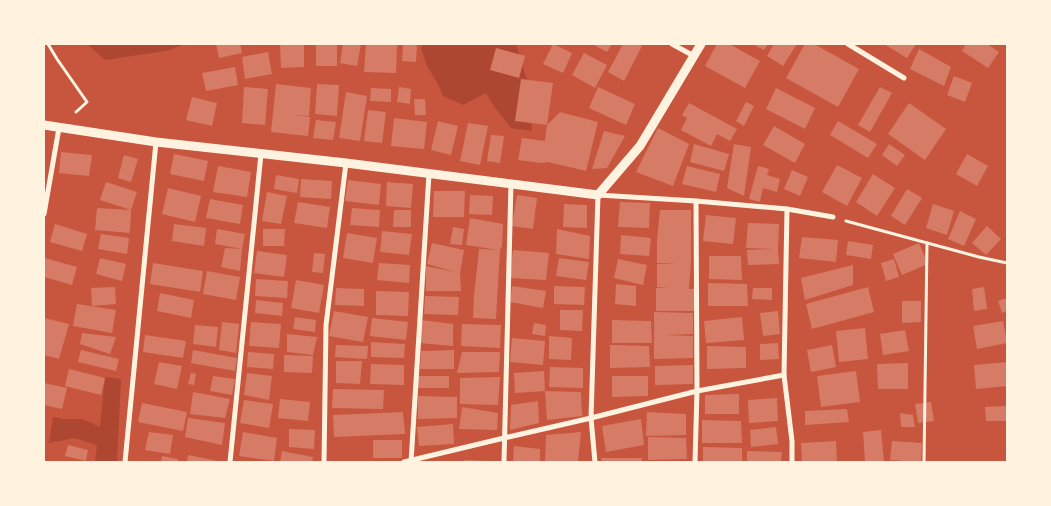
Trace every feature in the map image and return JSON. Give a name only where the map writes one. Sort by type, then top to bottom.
[{"type":"street","points":[[672,44],[694,56]]},
{"type":"street","points":[[595,462],[591,418],[598,195],[640,146],[701,44]]},
{"type":"street","points":[[848,44],[904,78]]},
{"type":"street","points":[[44,126],[156,142],[346,163],[598,195],[696,200],[787,209],[833,217]]},
{"type":"street","points":[[44,214],[59,128]]},
{"type":"street","points":[[125,462],[156,142]]},
{"type":"street","points":[[230,462],[260,154]]},
{"type":"street","points":[[324,462],[326,325],[346,163]]},
{"type":"street","points":[[411,462],[429,174]]},
{"type":"street","points":[[504,462],[511,183]]},
{"type":"street","points":[[695,462],[697,391],[696,200]]},
{"type":"street","points":[[787,209],[784,375],[792,441],[792,462]]},
{"type":"street","points":[[404,462],[411,462],[697,391],[784,375]]},
{"type":"path","points":[[48,44],[87,102],[59,128]]},
{"type":"path","points":[[833,217],[1007,263]]},
{"type":"path","points":[[924,462],[928,243]]},
{"type":"shaded area","points":[[87,44],[185,44],[166,51],[105,60]]},
{"type":"shaded area","points":[[424,44],[516,44],[528,84],[532,131],[511,128],[486,93],[463,105],[443,96],[427,66],[421,48]]},
{"type":"shaded area","points":[[105,377],[121,379],[117,462],[95,462],[97,445],[74,438],[49,443],[53,417],[82,419],[100,427]]},
{"type":"building","points":[[216,44],[240,44],[242,53],[219,58]]},
{"type":"building","points":[[280,44],[304,44],[304,67],[281,68]]},
{"type":"building","points":[[316,44],[337,44],[337,66],[316,66]]},
{"type":"building","points":[[343,44],[361,44],[357,66],[340,63]]},
{"type":"building","points":[[366,44],[397,44],[396,73],[364,72]]},
{"type":"building","points":[[403,44],[417,44],[416,62],[402,61]]},
{"type":"building","points":[[553,44],[572,53],[563,73],[543,64]]},
{"type":"building","points":[[592,44],[612,44],[607,52]]},
{"type":"building","points":[[623,44],[642,46],[624,81],[608,72]]},
{"type":"building","points":[[717,44],[729,44],[760,61],[745,88],[705,66]]},
{"type":"building","points":[[752,44],[768,44],[764,50]]},
{"type":"building","points":[[774,44],[797,44],[783,66],[767,56]]},
{"type":"building","points":[[805,44],[814,44],[859,69],[838,107],[786,78]]},
{"type":"building","points":[[884,44],[916,44],[907,58]]},
{"type":"building","points":[[966,44],[987,44],[999,52],[988,68],[962,51]]},
{"type":"building","points":[[496,48],[525,56],[519,78],[490,70]]},
{"type":"building","points":[[919,49],[951,67],[944,86],[910,69]]},
{"type":"building","points":[[268,52],[272,74],[245,79],[242,57]]},
{"type":"building","points":[[584,53],[607,65],[595,88],[572,75]]},
{"type":"building","points":[[235,67],[238,85],[206,91],[202,73]]},
{"type":"building","points":[[954,76],[972,83],[965,102],[947,95]]},
{"type":"building","points":[[521,79],[553,83],[547,125],[515,121]]},
{"type":"building","points":[[276,84],[311,88],[309,116],[294,115],[310,117],[308,136],[271,132]]},
{"type":"building","points":[[317,84],[339,85],[337,116],[315,114]]},
{"type":"building","points":[[244,87],[268,89],[265,125],[242,123]]},
{"type":"building","points":[[399,87],[411,89],[410,104],[397,102]]},
{"type":"building","points":[[598,87],[635,104],[626,125],[589,108]]},
{"type":"building","points":[[880,87],[892,93],[870,132],[858,125]]},
{"type":"building","points":[[371,88],[391,89],[391,102],[370,101]]},
{"type":"building","points":[[776,88],[815,108],[805,129],[766,109]]},
{"type":"building","points":[[346,92],[367,96],[360,141],[339,138]]},
{"type":"building","points":[[192,97],[217,103],[212,126],[186,120]]},
{"type":"building","points":[[414,99],[425,99],[426,115],[415,115]]},
{"type":"building","points":[[746,102],[754,106],[744,126],[736,121]]},
{"type":"building","points":[[689,103],[737,129],[730,141],[717,134],[711,146],[681,130],[687,118],[682,115]]},
{"type":"building","points":[[909,103],[946,129],[925,160],[888,134]]},
{"type":"building","points":[[368,110],[386,112],[382,143],[364,141]]},
{"type":"building","points":[[560,112],[598,122],[586,171],[548,162],[518,160],[522,138],[545,141],[547,125]]},
{"type":"building","points":[[394,118],[427,122],[424,149],[391,146]]},
{"type":"building","points":[[316,120],[336,122],[333,140],[313,138]]},
{"type":"building","points":[[438,121],[458,126],[451,155],[431,150]]},
{"type":"building","points":[[838,121],[877,144],[868,158],[830,135]]},
{"type":"building","points":[[468,123],[488,126],[480,165],[460,161]]},
{"type":"building","points":[[774,126],[805,144],[795,163],[763,145]]},
{"type":"building","points":[[658,128],[689,144],[673,186],[636,172]]},
{"type":"building","points":[[604,131],[625,136],[607,168],[592,169]]},
{"type":"building","points":[[491,135],[504,136],[500,163],[487,161]]},
{"type":"building","points":[[694,144],[729,154],[724,171],[690,162]]},
{"type":"building","points":[[734,144],[751,147],[744,196],[727,188]]},
{"type":"building","points":[[889,144],[905,155],[897,166],[882,155]]},
{"type":"building","points":[[61,152],[92,155],[89,176],[59,173]]},
{"type":"building","points":[[174,154],[208,161],[204,181],[170,174]]},
{"type":"building","points":[[967,154],[988,166],[977,186],[956,174]]},
{"type":"building","points":[[124,155],[138,159],[131,182],[118,178]]},
{"type":"building","points":[[837,165],[862,178],[847,206],[822,192]]},
{"type":"building","points":[[218,166],[251,172],[247,197],[213,192]]},
{"type":"building","points":[[687,166],[720,174],[716,192],[682,184]]},
{"type":"building","points":[[758,166],[769,169],[767,175],[780,179],[777,192],[763,188],[760,202],[749,199]]},
{"type":"building","points":[[792,170],[808,177],[800,196],[784,189]]},
{"type":"building","points":[[873,174],[895,188],[877,216],[856,202]]},
{"type":"building","points":[[276,175],[299,179],[297,193],[274,189]]},
{"type":"building","points":[[301,179],[332,181],[331,199],[300,197]]},
{"type":"building","points":[[348,180],[381,184],[379,205],[345,201]]},
{"type":"building","points":[[106,182],[137,192],[131,210],[100,200]]},
{"type":"building","points":[[387,182],[413,184],[411,208],[386,206]]},
{"type":"building","points":[[168,188],[201,196],[195,222],[162,214]]},
{"type":"building","points":[[907,189],[922,198],[905,225],[891,216]]},
{"type":"building","points":[[434,191],[465,191],[464,217],[433,217]]},
{"type":"building","points":[[267,192],[287,196],[281,224],[262,221]]},
{"type":"building","points":[[470,195],[493,196],[492,215],[469,214]]},
{"type":"building","points":[[517,195],[537,198],[533,229],[512,226]]},
{"type":"building","points":[[210,199],[243,205],[240,224],[206,218]]},
{"type":"building","points":[[298,202],[330,207],[327,228],[294,223]]},
{"type":"building","points":[[620,202],[650,203],[649,228],[618,227]]},
{"type":"building","points":[[564,204],[587,205],[587,228],[563,227]]},
{"type":"building","points":[[933,204],[954,211],[947,235],[926,228]]},
{"type":"building","points":[[97,208],[131,210],[130,233],[95,230]]},
{"type":"building","points":[[352,208],[380,210],[379,227],[350,225]]},
{"type":"building","points":[[394,210],[411,210],[411,227],[393,227]]},
{"type":"building","points":[[660,210],[691,210],[689,289],[695,289],[695,311],[656,311],[656,288],[669,288],[657,287],[657,264],[677,263],[657,263]]},
{"type":"building","points":[[960,211],[976,219],[964,246],[948,239]]},
{"type":"building","points":[[706,215],[736,218],[733,244],[703,241]]},
{"type":"building","points":[[470,218],[503,224],[496,319],[473,318],[479,249],[498,250],[466,245]]},
{"type":"building","points":[[748,223],[779,224],[779,264],[748,265],[747,250],[774,249],[746,248]]},
{"type":"building","points":[[55,224],[87,234],[82,251],[50,242]]},
{"type":"building","points":[[174,224],[206,228],[204,246],[172,241]]},
{"type":"building","points":[[987,226],[1001,239],[986,255],[972,243]]},
{"type":"building","points":[[453,227],[464,229],[462,245],[450,244]]},
{"type":"building","points":[[217,229],[245,234],[242,249],[215,244]]},
{"type":"building","points":[[263,229],[285,229],[284,246],[263,246]]},
{"type":"building","points":[[557,229],[590,236],[589,259],[556,254]]},
{"type":"building","points":[[382,231],[412,234],[409,255],[380,252]]},
{"type":"building","points":[[347,233],[377,238],[373,263],[343,258]]},
{"type":"building","points":[[101,234],[129,238],[127,254],[98,249]]},
{"type":"building","points":[[621,235],[651,238],[649,256],[620,254]]},
{"type":"building","points":[[802,237],[838,240],[836,262],[799,258]]},
{"type":"building","points":[[848,241],[873,245],[871,259],[846,255]]},
{"type":"building","points":[[432,243],[464,250],[460,273],[461,291],[426,291],[426,266],[455,272],[427,264]]},
{"type":"building","points":[[919,243],[928,264],[902,275],[893,254]]},
{"type":"building","points":[[225,248],[242,249],[240,271],[221,267]]},
{"type":"building","points":[[513,250],[549,253],[546,280],[510,278]]},
{"type":"building","points":[[257,251],[287,255],[284,277],[254,273]]},
{"type":"building","points":[[314,253],[325,254],[323,273],[312,272]]},
{"type":"building","points":[[709,256],[741,256],[742,280],[709,279]]},
{"type":"building","points":[[45,258],[77,267],[72,285],[44,277]]},
{"type":"building","points":[[100,258],[126,264],[122,281],[96,274]]},
{"type":"building","points":[[559,258],[589,262],[586,280],[556,276]]},
{"type":"building","points":[[618,259],[647,265],[643,285],[614,278]]},
{"type":"building","points":[[894,259],[899,277],[886,281],[881,263]]},
{"type":"building","points":[[153,263],[203,271],[200,292],[150,284]]},
{"type":"building","points":[[379,263],[410,265],[409,283],[377,280]]},
{"type":"building","points":[[853,265],[853,285],[805,300],[801,278]]},
{"type":"building","points":[[207,271],[240,277],[236,300],[203,294]]},
{"type":"building","points":[[256,279],[288,281],[287,298],[255,296]]},
{"type":"building","points":[[296,280],[324,285],[319,313],[291,308]]},
{"type":"building","points":[[708,283],[747,284],[748,306],[708,306]]},
{"type":"building","points":[[616,284],[636,286],[636,306],[615,304]]},
{"type":"building","points":[[512,286],[546,291],[543,308],[510,302]]},
{"type":"building","points":[[554,286],[585,287],[584,305],[554,304]]},
{"type":"building","points":[[115,287],[116,304],[92,306],[91,288]]},
{"type":"building","points":[[868,287],[874,312],[812,329],[806,304]]},
{"type":"building","points":[[984,287],[987,309],[974,311],[972,289]]},
{"type":"building","points":[[336,288],[364,289],[364,306],[335,305]]},
{"type":"building","points":[[753,288],[772,288],[772,300],[752,299]]},
{"type":"building","points":[[376,291],[409,292],[408,316],[376,315]]},
{"type":"building","points":[[160,293],[194,300],[191,318],[157,311]]},
{"type":"building","points":[[425,296],[459,297],[458,315],[424,314]]},
{"type":"building","points":[[1007,298],[1007,311],[1002,313],[998,301]]},
{"type":"building","points":[[256,300],[283,303],[282,316],[255,313]]},
{"type":"building","points":[[902,301],[921,301],[921,322],[902,323]]},
{"type":"building","points":[[77,304],[116,310],[112,333],[73,326]]},
{"type":"building","points":[[560,310],[583,310],[582,331],[560,330]]},
{"type":"building","points":[[334,311],[368,317],[363,342],[329,336]]},
{"type":"building","points":[[778,311],[780,334],[763,336],[760,313]]},
{"type":"building","points":[[654,312],[693,313],[693,334],[663,335],[693,336],[693,358],[654,359]]},
{"type":"building","points":[[295,317],[316,320],[315,332],[293,329]]},
{"type":"building","points":[[742,317],[744,340],[706,343],[704,321]]},
{"type":"building","points":[[44,318],[69,324],[59,359],[44,355]]},
{"type":"building","points":[[372,318],[408,322],[406,340],[370,336]]},
{"type":"building","points":[[421,320],[453,324],[453,346],[419,343]]},
{"type":"building","points":[[612,320],[651,321],[652,343],[612,343]]},
{"type":"building","points":[[1003,321],[1007,343],[977,349],[973,326]]},
{"type":"building","points":[[222,322],[239,324],[236,353],[219,350]]},
{"type":"building","points":[[251,322],[281,324],[279,348],[249,346]]},
{"type":"building","points":[[534,323],[546,325],[545,336],[532,334]]},
{"type":"building","points":[[462,324],[501,325],[500,348],[461,346]]},
{"type":"building","points":[[195,325],[218,327],[216,347],[193,344]]},
{"type":"building","points":[[865,328],[868,359],[839,362],[836,331]]},
{"type":"building","points":[[905,330],[909,351],[883,355],[880,334]]},
{"type":"building","points":[[82,333],[116,337],[110,354],[80,344]]},
{"type":"building","points":[[287,334],[317,337],[313,355],[287,352]]},
{"type":"building","points":[[145,335],[186,341],[183,358],[143,352]]},
{"type":"building","points":[[549,336],[572,338],[571,360],[549,359]]},
{"type":"building","points":[[512,338],[545,341],[543,365],[510,362]]},
{"type":"building","points":[[371,342],[405,344],[404,358],[371,357]]},
{"type":"building","points":[[778,343],[779,359],[760,360],[760,344]]},
{"type":"building","points":[[336,345],[368,346],[367,359],[335,357]]},
{"type":"building","points":[[610,345],[649,346],[650,367],[610,368]]},
{"type":"building","points":[[832,345],[836,367],[811,372],[807,350]]},
{"type":"building","points":[[707,346],[746,347],[746,368],[707,369]]},
{"type":"building","points":[[81,350],[119,359],[116,371],[78,362]]},
{"type":"building","points":[[193,350],[237,358],[235,371],[191,363]]},
{"type":"building","points":[[454,350],[454,369],[420,369],[421,351]]},
{"type":"building","points":[[248,352],[274,354],[273,369],[247,367]]},
{"type":"building","points":[[462,352],[500,352],[499,372],[457,373]]},
{"type":"building","points":[[284,355],[313,356],[312,373],[284,372]]},
{"type":"building","points":[[336,361],[362,361],[360,384],[336,383]]},
{"type":"building","points":[[159,362],[182,366],[177,389],[154,384]]},
{"type":"building","points":[[1007,362],[1007,386],[976,389],[974,365]]},
{"type":"building","points":[[908,363],[908,389],[878,389],[877,364]]},
{"type":"building","points":[[371,364],[404,365],[404,385],[370,384]]},
{"type":"building","points":[[693,365],[693,384],[655,385],[655,366]]},
{"type":"building","points":[[550,367],[583,368],[583,388],[549,387]]},
{"type":"building","points":[[69,369],[105,378],[101,395],[65,386]]},
{"type":"building","points":[[544,371],[545,391],[515,393],[514,373]]},
{"type":"building","points":[[856,371],[860,402],[821,407],[817,376]]},
{"type":"building","points":[[191,373],[196,374],[194,385],[188,384]]},
{"type":"building","points":[[247,373],[272,376],[269,400],[244,395]]},
{"type":"building","points":[[213,376],[235,379],[232,395],[210,391]]},
{"type":"building","points":[[418,376],[449,376],[449,388],[418,388]]},
{"type":"building","points":[[612,376],[648,376],[648,396],[612,397]]},
{"type":"building","points":[[500,377],[498,405],[460,404],[460,378]]},
{"type":"building","points":[[44,383],[67,388],[62,409],[44,405]]},
{"type":"building","points":[[333,389],[384,390],[383,409],[332,408]]},
{"type":"building","points":[[545,391],[581,392],[582,416],[547,420]]},
{"type":"building","points":[[193,392],[230,399],[225,418],[190,414]]},
{"type":"building","points":[[739,394],[739,414],[705,414],[705,395]]},
{"type":"building","points":[[418,396],[457,397],[457,418],[418,419]]},
{"type":"building","points":[[777,398],[778,421],[749,423],[748,400]]},
{"type":"building","points":[[280,399],[310,402],[308,421],[278,418]]},
{"type":"building","points":[[244,400],[273,404],[269,428],[240,423]]},
{"type":"building","points":[[538,401],[539,423],[510,430],[511,405]]},
{"type":"building","points":[[931,402],[934,421],[918,423],[915,404]]},
{"type":"building","points":[[142,403],[187,412],[183,431],[138,422]]},
{"type":"building","points":[[1006,406],[1006,421],[986,421],[985,407]]},
{"type":"building","points":[[462,407],[498,413],[497,430],[459,429]]},
{"type":"building","points":[[847,409],[849,422],[805,425],[805,411]]},
{"type":"building","points":[[403,412],[405,434],[334,437],[333,415]]},
{"type":"building","points":[[647,412],[686,414],[686,435],[646,436]]},
{"type":"building","points":[[900,413],[913,415],[915,427],[901,427]]},
{"type":"building","points":[[188,418],[225,423],[222,445],[185,437]]},
{"type":"building","points":[[641,419],[644,445],[606,452],[602,426]]},
{"type":"building","points":[[702,420],[741,421],[742,443],[702,443]]},
{"type":"building","points":[[453,424],[454,444],[419,446],[417,427]]},
{"type":"building","points":[[776,427],[778,444],[751,447],[750,430]]},
{"type":"building","points":[[289,429],[315,430],[314,449],[289,447]]},
{"type":"building","points":[[881,430],[884,462],[865,462],[863,432]]},
{"type":"building","points":[[149,432],[173,435],[170,454],[145,450]]},
{"type":"building","points":[[243,432],[277,438],[274,461],[239,456]]},
{"type":"building","points":[[581,432],[578,462],[545,462],[546,435]]},
{"type":"building","points":[[648,437],[686,438],[687,459],[648,460]]},
{"type":"building","points":[[373,440],[402,440],[402,458],[373,458]]},
{"type":"building","points":[[836,441],[837,462],[802,462],[801,443]]},
{"type":"building","points":[[892,441],[922,443],[921,462],[890,460]]},
{"type":"building","points":[[68,445],[88,450],[86,461],[65,456]]},
{"type":"building","points":[[514,446],[540,449],[540,462],[513,462]]},
{"type":"building","points":[[703,447],[742,448],[742,462],[703,462]]},
{"type":"building","points":[[282,451],[313,457],[312,462],[280,462]]},
{"type":"building","points":[[747,451],[782,452],[781,462],[747,462]]},
{"type":"building","points":[[188,455],[218,461],[218,462],[187,462]]},
{"type":"building","points":[[162,456],[178,459],[178,462],[161,462]]},
{"type":"building","points":[[601,458],[642,458],[642,462],[602,462]]},
{"type":"building","points":[[464,460],[492,461],[492,462],[464,462]]}]
